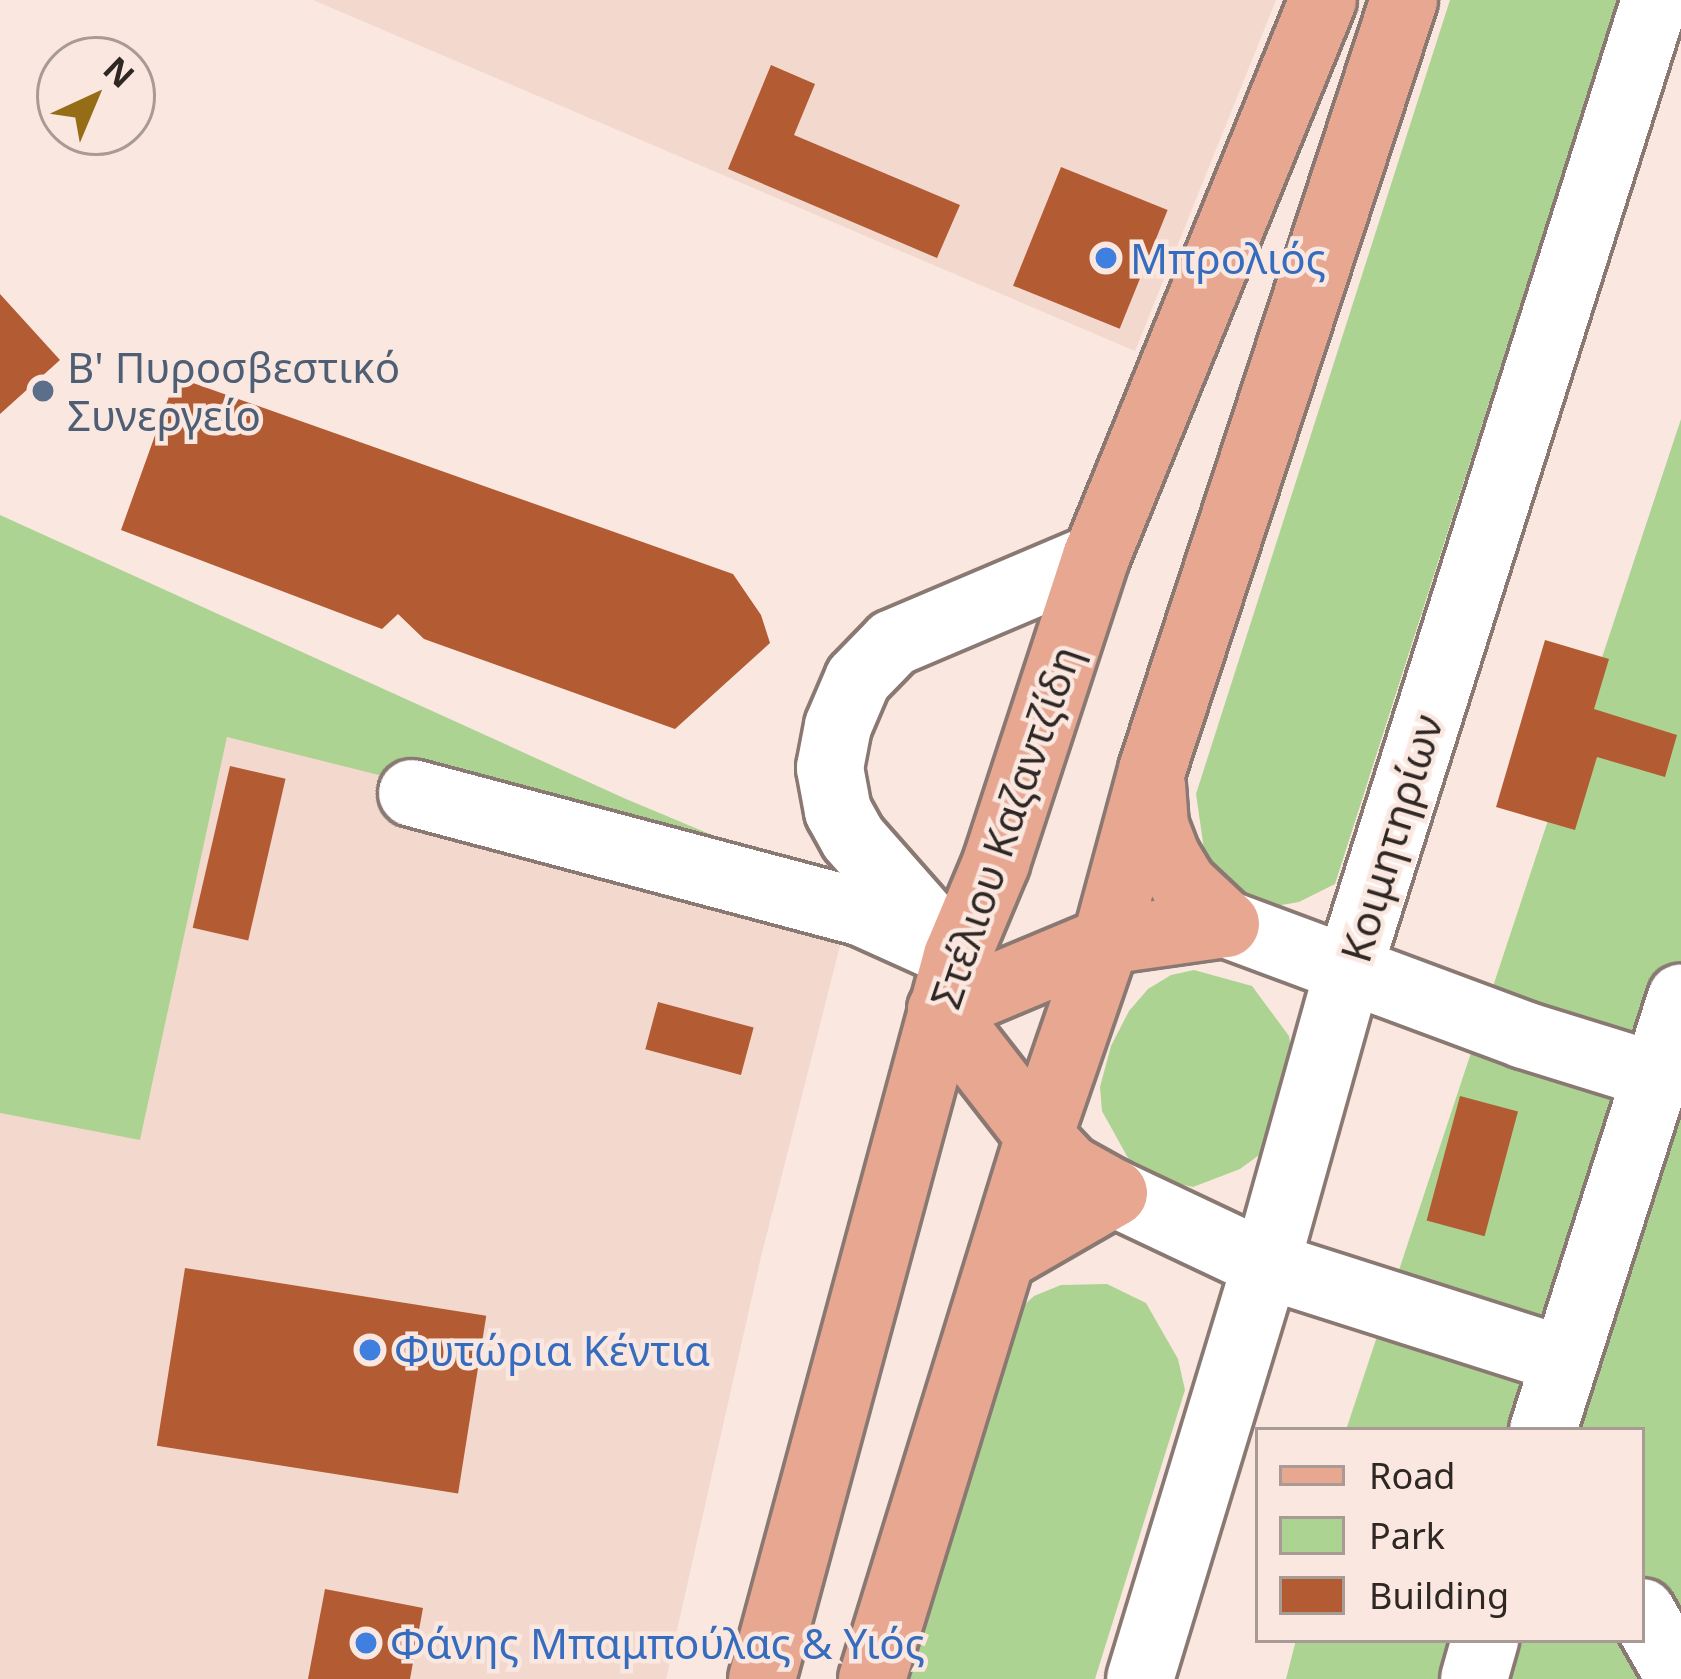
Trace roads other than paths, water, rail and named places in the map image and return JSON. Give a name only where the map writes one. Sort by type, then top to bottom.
[{"type":"main road","name":"Στέλιου Καζαντζίδη","points":[[762,1679],[949,983],[996,863],[1096,557],[1323,0]]},
{"type":"main road","points":[[872,1679],[1039,1136],[1106,941],[1152,770],[1404,0]]},
{"type":"main road","points":[[1152,770],[1156,826],[1167,857],[1192,894],[1226,924]]},
{"type":"main road","points":[[1114,1193],[1070,1168],[1039,1136],[949,983],[1106,941],[1226,924]]},
{"type":"main road","points":[[1005,1256],[1114,1193]]},
{"type":"lane","name":"Κοιμητηρίων","points":[[1140,1679],[1266,1265],[1349,968],[1655,0]]},
{"type":"lane","points":[[949,983],[838,811],[830,768],[838,726],[858,679],[893,643],[1096,557]]},
{"type":"lane","points":[[412,793],[860,912],[949,983]]},
{"type":"lane","points":[[1226,924],[1524,1035],[1653,1075]]},
{"type":"lane","points":[[1544,1427],[1653,1075],[1680,1004]]},
{"type":"lane","points":[[1114,1193],[1266,1265],[1563,1360]]},
{"type":"lane","points":[[1645,1617],[1680,1679]]},
{"type":"lane","points":[[1474,1679],[1484,1643]]},
{"type":"place","name":"Μπρολιός","points":[[1106,258]]},
{"type":"place","name":"Β' Πυροσβεστικό Συνεργείο","points":[[43,391]]},
{"type":"place","name":"Φυτώρια Κέντια","points":[[370,1350]]},
{"type":"place","name":"Φάνης Μπαμπούλας & Υιός","points":[[366,1643]]}]
